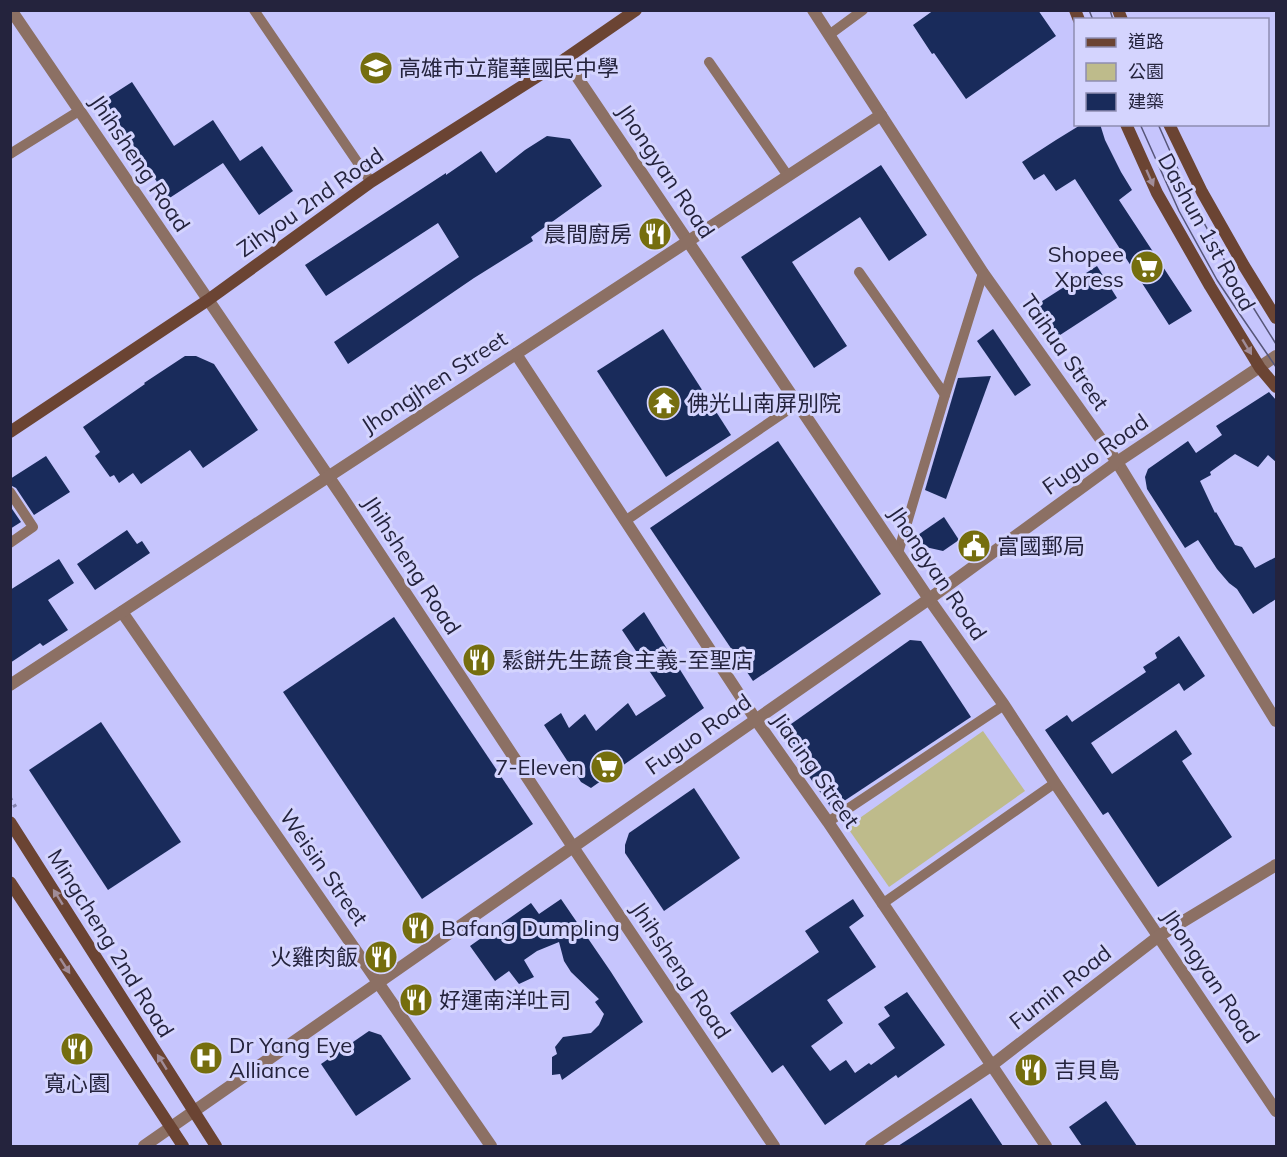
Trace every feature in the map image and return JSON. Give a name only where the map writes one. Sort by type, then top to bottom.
[{"type":"street","name":"Jhihsheng Road","points":[[11,10],[328,477],[774,1146]]},
{"type":"street","name":"Zihyou 2nd Road","points":[[10,432],[208,300],[371,182],[565,59],[636,10]]},
{"type":"street","name":"Taihua Street","points":[[813,10],[983,273],[1117,462],[1276,721]]},
{"type":"street","name":"Jhongyan Road","points":[[565,59],[929,599],[1004,705],[1276,1111]]},
{"type":"street","name":"Jhongjhen Street","points":[[10,685],[881,115]]},
{"type":"street","name":"Dashun 1st Road","points":[[1127,126],[1157,193],[1210,286],[1260,368],[1276,387]]},
{"type":"street","name":"Dashun 1st Road","points":[[1170,126],[1202,192],[1276,318]]},
{"type":"street","name":"Jiacing Street","points":[[516,354],[756,720],[828,822],[1046,1146]]},
{"type":"street","name":"Fuguo Road","points":[[144,1146],[929,599],[1117,462],[1276,356]]},
{"type":"street","name":"Weisin Street","points":[[122,612],[491,1146]]},
{"type":"street","name":"Mingcheng 2nd Road","points":[[10,822],[216,1146]]},
{"type":"street","name":"Fumin Road","points":[[872,1146],[992,1065],[1159,936],[1276,865]]},
{"type":"street","points":[[10,882],[183,1146]]},
{"type":"lane","points":[[254,10],[371,182]]},
{"type":"lane","points":[[829,35],[862,10]]},
{"type":"lane","points":[[709,62],[788,176]]},
{"type":"lane","points":[[10,154],[79,111]]},
{"type":"lane","points":[[859,272],[945,395]]},
{"type":"lane","points":[[898,553],[983,273]]},
{"type":"lane","points":[[626,521],[798,404]]},
{"type":"lane","points":[[10,492],[33,527],[10,543]]},
{"type":"lane","points":[[828,822],[1004,705]]},
{"type":"lane","points":[[882,904],[1055,783]]},
{"type":"green space","points":[[983,731],[1025,791],[889,887],[847,827]]},
{"type":"building","points":[[934,10],[1038,10],[1056,36],[966,99],[913,25]]},
{"type":"building","points":[[132,82],[174,146],[213,120],[240,161],[262,146],[293,191],[259,215],[223,163],[168,199],[104,100]]},
{"type":"building","points":[[1079,126],[1101,126],[1105,140],[1132,190],[1119,200],[1192,311],[1169,325],[1075,179],[1056,191],[1044,174],[1034,180],[1022,162]]},
{"type":"building","points":[[547,136],[570,139],[602,186],[531,237],[533,241],[474,278],[348,364],[334,342],[459,257],[438,223],[326,296],[305,265],[481,151],[496,173]]},
{"type":"building","points":[[881,165],[927,235],[889,261],[860,217],[792,262],[847,346],[814,368],[741,257]]},
{"type":"building","points":[[1097,266],[1117,298],[1057,337],[1036,305]]},
{"type":"building","name":"佛光山南屏別院","points":[[663,329],[731,435],[666,477],[597,371]]},
{"type":"building","points":[[993,329],[1031,385],[1015,396],[977,341]]},
{"type":"building","points":[[185,356],[196,356],[214,364],[258,430],[203,468],[190,450],[141,484],[133,473],[119,483],[114,475],[110,477],[95,456],[100,452],[83,427]]},
{"type":"building","points":[[991,376],[946,499],[925,490],[958,378]]},
{"type":"building","points":[[1269,392],[1276,400],[1276,462],[1268,455],[1258,467],[1235,454],[1210,472],[1211,475],[1200,481],[1215,513],[1235,545],[1242,547],[1255,568],[1276,557],[1276,599],[1253,614],[1237,589],[1217,569],[1198,540],[1185,548],[1147,489],[1145,477],[1148,469],[1188,441],[1196,453],[1222,435],[1216,426]]},
{"type":"building","points":[[778,441],[881,594],[753,681],[650,528]]},
{"type":"building","points":[[46,456],[70,492],[34,515],[16,488],[10,485],[10,479]]},
{"type":"building","points":[[10,506],[21,522],[10,529]]},
{"type":"building","points":[[944,517],[959,540],[943,551],[921,546],[915,537]]},
{"type":"building","points":[[127,530],[137,544],[142,541],[150,553],[95,590],[77,564]]},
{"type":"building","points":[[59,559],[74,583],[48,600],[68,630],[43,646],[40,643],[10,663],[10,590]]},
{"type":"building","points":[[644,612],[704,708],[591,788],[581,782],[544,725],[561,713],[569,728],[585,714],[596,731],[628,703],[636,716],[666,696],[622,630]]},
{"type":"building","points":[[394,617],[533,824],[422,899],[283,692]]},
{"type":"building","points":[[1179,636],[1205,676],[1184,691],[1179,683],[1091,743],[1112,774],[1176,730],[1192,754],[1182,761],[1232,837],[1158,887],[1108,812],[1103,815],[1045,730],[1067,715],[1072,722],[1146,672],[1143,667],[1157,658],[1155,653]]},
{"type":"building","points":[[910,640],[921,641],[971,717],[832,809],[782,738],[784,729]]},
{"type":"building","points":[[101,722],[181,842],[108,890],[29,770]]},
{"type":"building","points":[[694,788],[740,858],[664,911],[625,853],[625,845],[629,833]]},
{"type":"building","points":[[561,899],[643,1022],[562,1080],[560,1074],[552,1075],[552,1057],[557,1054],[555,1047],[563,1037],[591,1033],[599,1025],[604,1014],[595,1002],[599,999],[571,972],[564,961],[559,942],[537,951],[524,960],[534,977],[519,984],[509,971],[495,981],[470,946],[531,903],[539,914]]},
{"type":"building","points":[[853,899],[864,916],[849,927],[876,967],[827,1000],[843,1023],[811,1046],[830,1071],[846,1060],[855,1073],[869,1063],[871,1065],[895,1048],[878,1024],[890,1016],[884,1007],[907,992],[945,1045],[898,1078],[896,1075],[825,1125],[783,1065],[772,1073],[730,1013],[819,952],[805,931]]},
{"type":"building","points":[[369,1031],[381,1035],[411,1079],[356,1116],[321,1064]]},
{"type":"building","points":[[971,1098],[1003,1146],[898,1146],[929,1126]]},
{"type":"building","points":[[1106,1101],[1137,1146],[1082,1146],[1069,1127]]},
{"type":"tram line","points":[[1089,10],[1092,18]]},
{"type":"tram line","points":[[1110,10],[1112,18]]},
{"type":"tram line","points":[[1141,126],[1179,211],[1217,280],[1276,367]]},
{"type":"tram line","points":[[1159,126],[1193,203],[1231,272],[1276,344]]},
{"type":"place","name":"高雄市立龍華國民中學","points":[[376,68]]},
{"type":"place","name":"晨間廚房","points":[[655,234]]},
{"type":"place","name":"Shopee Xpress","points":[[1147,267]]},
{"type":"place","name":"佛光山南屏別院","points":[[664,403]]},
{"type":"place","name":"富國郵局","points":[[974,546]]},
{"type":"place","name":"鬆餅先生蔬食主義-至聖店","points":[[479,660]]},
{"type":"place","name":"7-Eleven","points":[[607,767]]},
{"type":"place","name":"Bafang Dumpling","points":[[418,928]]},
{"type":"place","name":"火雞肉飯","points":[[381,957]]},
{"type":"place","name":"好運南洋吐司","points":[[416,1000]]},
{"type":"place","name":"寬心園","points":[[77,1049]]},
{"type":"place","name":"Dr Yang Eye Alliance","points":[[206,1058]]},
{"type":"place","name":"吉貝島","points":[[1031,1070]]}]
